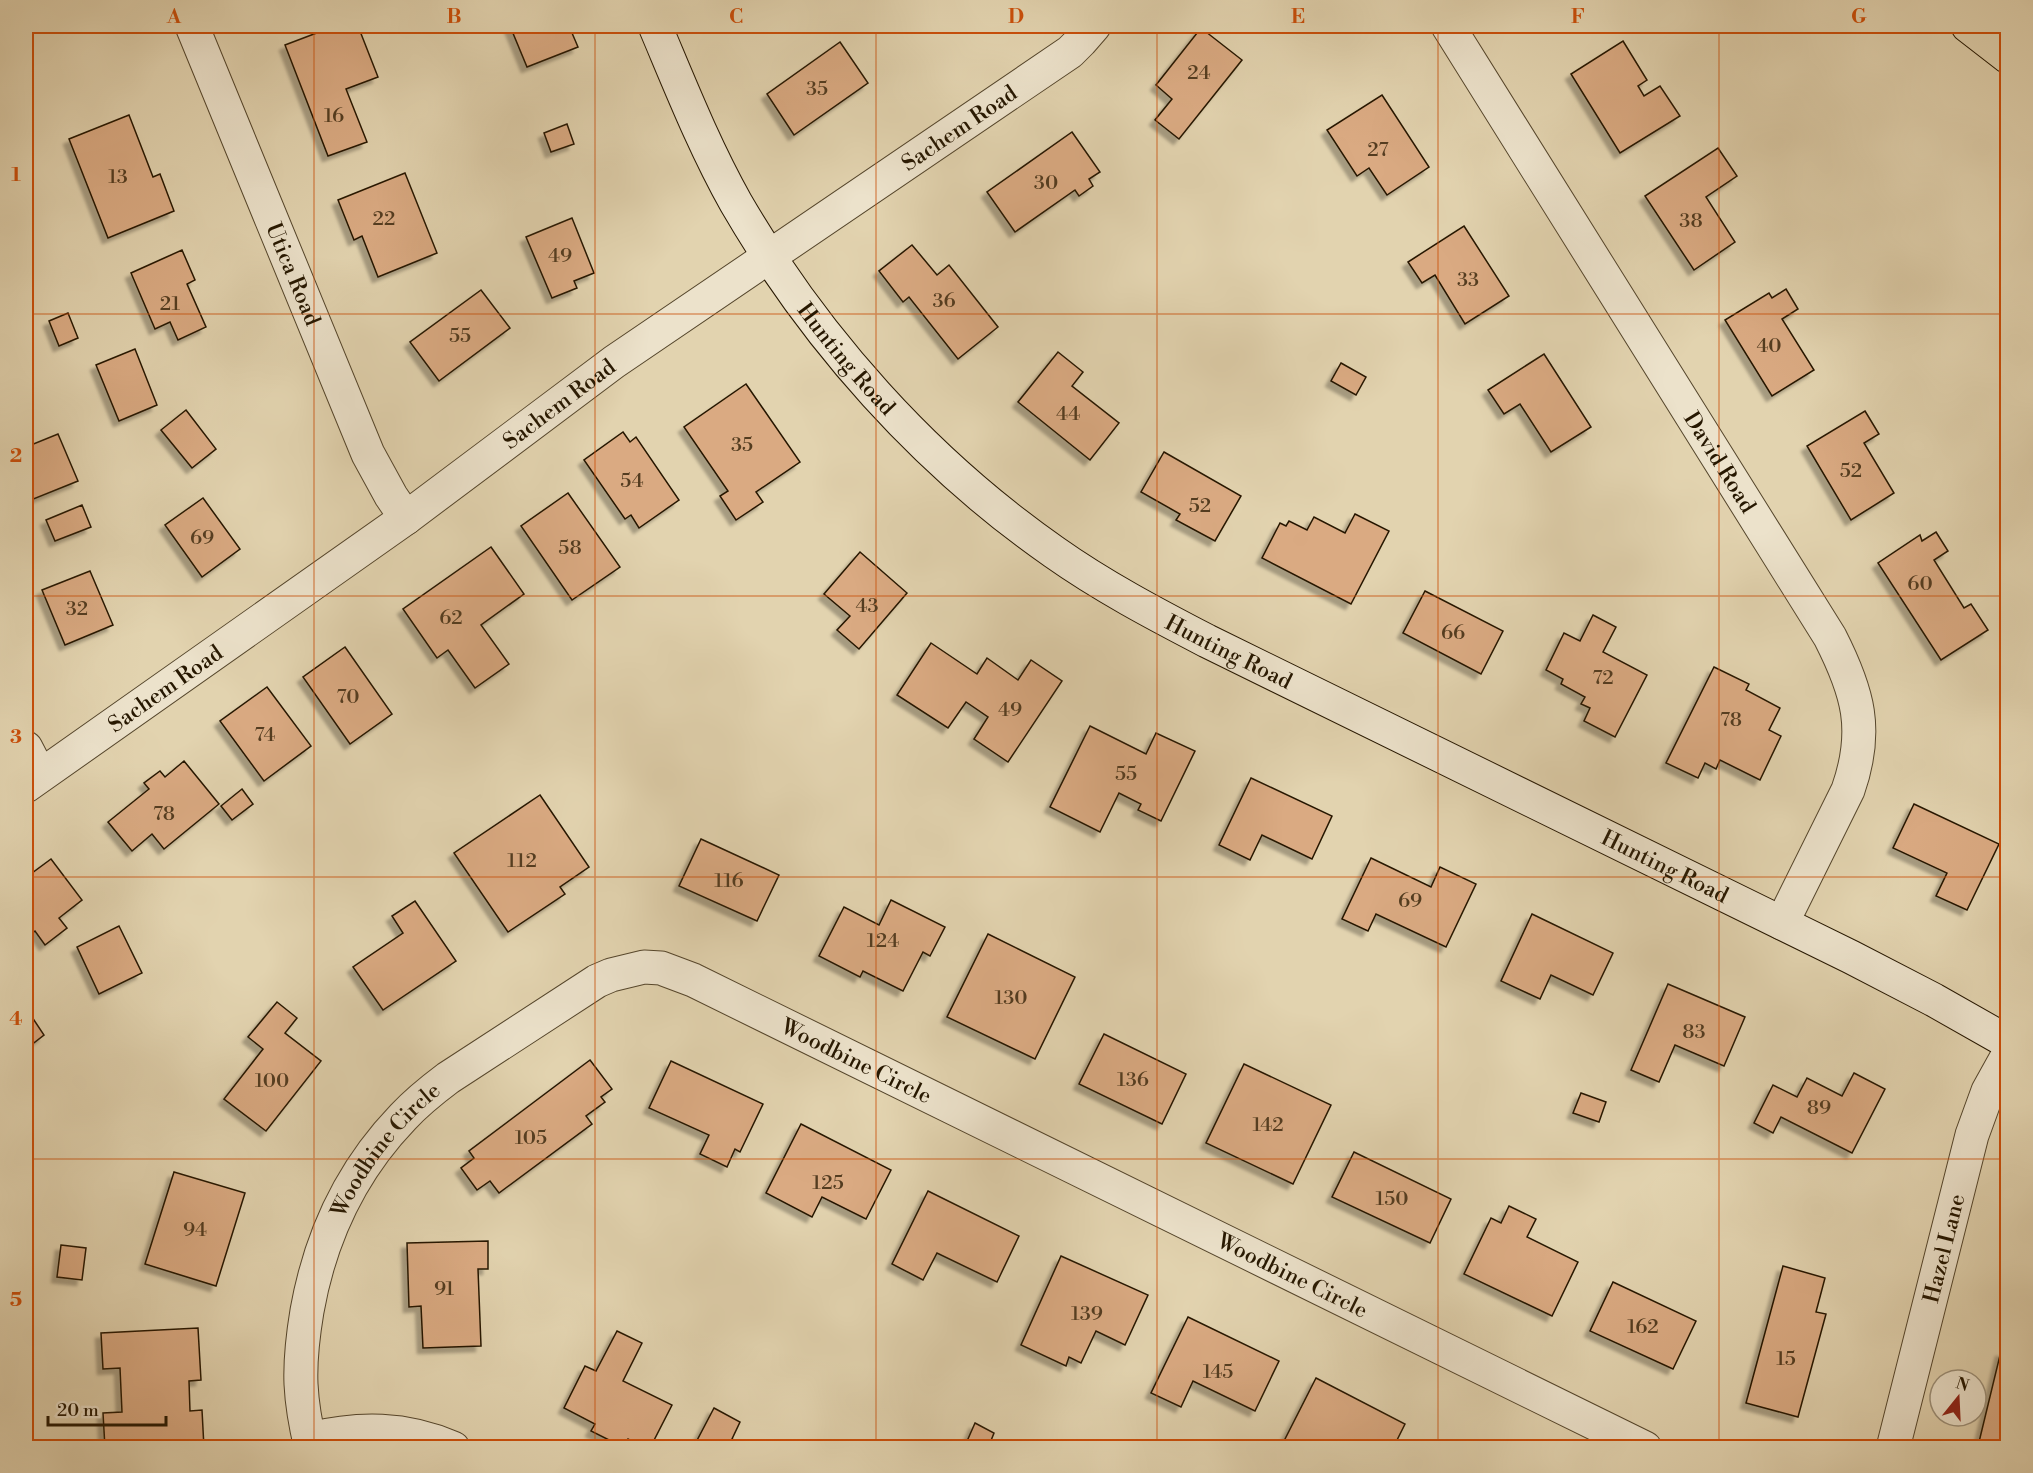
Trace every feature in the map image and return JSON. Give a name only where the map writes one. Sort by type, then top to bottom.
[{"type":"highway","points":[[1968,26],[2007,57]]},
{"type":"street","name":"Utica Road","points":[[192,26],[368,454],[390,496],[406,518]]},
{"type":"street","name":"Hunting Road","points":[[655,26],[713,159],[736,202],[770,257],[833,342],[864,380],[927,447],[988,502],[1056,554],[1149,610],[1251,664],[1782,923],[1904,984],[2007,1042]]},
{"type":"street","name":"Sachem Road","points":[[30,770],[406,518],[614,362],[1070,52],[1094,26]]},
{"type":"street","name":"David Road","points":[[1448,26],[1830,637],[1850,679],[1859,723],[1860,744],[1856,767],[1848,790],[1782,923]]},
{"type":"street","name":"Woodbine Circle","points":[[310,1443],[303,1410],[301,1383],[301,1355],[309,1301],[326,1239],[346,1195],[362,1168],[402,1117],[448,1078],[597,981],[629,969],[644,967],[661,968],[693,980],[1645,1448]]},
{"type":"street","name":"Hazel Lane","points":[[1893,1448],[1972,1134],[1988,1091],[2007,1055]]},
{"type":"street","points":[[310,1443],[354,1430],[376,1430],[419,1437],[453,1448]]},
{"type":"building","points":[[335,26],[358,26],[378,77],[346,89],[367,142],[328,156],[285,45]]},
{"type":"building","points":[[510,26],[569,26],[578,47],[527,67]]},
{"type":"building","points":[[1201,28],[1242,60],[1179,139],[1155,120],[1172,99],[1156,85]]},
{"type":"building","points":[[1623,41],[1647,80],[1638,86],[1644,96],[1660,86],[1680,116],[1620,153],[1571,74]]},
{"type":"building","points":[[840,42],[868,83],[794,135],[767,94]]},
{"type":"building","points":[[1382,95],[1429,167],[1387,195],[1369,168],[1357,176],[1327,130]]},
{"type":"building","points":[[129,115],[153,177],[160,174],[174,211],[108,238],[69,139]]},
{"type":"building","points":[[567,124],[574,144],[551,152],[544,133]]},
{"type":"building","points":[[1072,132],[1100,172],[1089,179],[1093,186],[1079,196],[1075,190],[1015,232],[987,192]]},
{"type":"building","points":[[1718,148],[1737,176],[1706,197],[1735,242],[1694,270],[1645,196]]},
{"type":"building","points":[[405,173],[437,253],[378,277],[362,236],[354,240],[338,200]]},
{"type":"building","points":[[572,218],[594,273],[574,281],[577,288],[552,298],[526,237]]},
{"type":"building","points":[[1464,226],[1509,296],[1465,324],[1435,275],[1422,283],[1408,262]]},
{"type":"building","points":[[912,245],[937,275],[949,265],[998,327],[958,359],[909,297],[903,302],[879,271]]},
{"type":"building","points":[[182,250],[195,280],[187,284],[206,327],[178,340],[170,322],[155,329],[131,273]]},
{"type":"building","points":[[1786,289],[1798,309],[1782,319],[1814,370],[1772,396],[1725,320],[1769,293],[1772,298]]},
{"type":"building","points":[[481,290],[510,328],[439,381],[410,342]]},
{"type":"building","points":[[68,313],[78,338],[59,346],[49,321]]},
{"type":"building","points":[[135,349],[157,405],[119,421],[96,365]]},
{"type":"building","points":[[1058,352],[1083,372],[1072,386],[1119,423],[1090,460],[1018,402]]},
{"type":"building","points":[[1544,354],[1591,427],[1551,452],[1520,404],[1504,414],[1488,390]]},
{"type":"building","points":[[1341,363],[1366,377],[1356,395],[1331,381]]},
{"type":"building","points":[[746,384],[800,462],[756,492],[763,502],[736,520],[720,496],[728,491],[684,427]]},
{"type":"building","points":[[186,410],[216,449],[192,468],[161,430]]},
{"type":"building","points":[[1865,411],[1879,434],[1864,443],[1894,493],[1851,520],[1807,446]]},
{"type":"building","points":[[623,432],[630,442],[636,437],[679,500],[639,528],[631,515],[625,519],[584,460]]},
{"type":"building","points":[[58,434],[78,481],[26,502],[26,447]]},
{"type":"building","points":[[1164,452],[1241,496],[1215,541],[1176,520],[1180,514],[1141,492]]},
{"type":"building","points":[[568,493],[620,567],[572,600],[521,526]]},
{"type":"building","points":[[203,498],[240,549],[202,577],[165,525]]},
{"type":"building","points":[[82,505],[91,527],[55,541],[46,520]]},
{"type":"building","points":[[1355,514],[1389,531],[1351,604],[1262,558],[1280,523],[1286,526],[1289,521],[1307,530],[1314,517],[1345,533]]},
{"type":"building","points":[[1936,532],[1948,551],[1934,560],[1964,608],[1971,604],[1988,630],[1941,660],[1878,563],[1920,535],[1922,541]]},
{"type":"building","points":[[491,547],[524,594],[481,625],[509,664],[475,688],[448,650],[437,658],[403,609]]},
{"type":"building","points":[[860,552],[907,593],[859,649],[837,630],[850,616],[824,594]]},
{"type":"building","points":[[90,571],[113,625],[65,645],[42,590]]},
{"type":"building","points":[[1425,591],[1503,631],[1481,674],[1403,633]]},
{"type":"building","points":[[1593,615],[1616,627],[1603,652],[1647,675],[1615,737],[1584,721],[1590,708],[1581,704],[1585,697],[1561,684],[1563,679],[1546,670],[1564,633],[1580,641]]},
{"type":"building","points":[[931,643],[977,674],[987,658],[1018,680],[1031,660],[1062,681],[1008,762],[974,739],[988,717],[966,702],[948,728],[897,695]]},
{"type":"building","points":[[345,647],[392,714],[350,744],[303,677]]},
{"type":"building","points":[[1714,667],[1749,684],[1746,690],[1780,708],[1769,730],[1781,736],[1760,780],[1720,760],[1716,769],[1705,763],[1698,778],[1666,763]]},
{"type":"building","points":[[267,687],[311,746],[264,781],[220,721]]},
{"type":"building","points":[[1090,726],[1146,754],[1156,733],[1195,751],[1161,821],[1138,810],[1141,804],[1119,793],[1100,832],[1050,807]]},
{"type":"building","points":[[184,761],[219,804],[164,849],[152,834],[132,851],[108,822],[149,789],[144,783],[160,771],[165,777]]},
{"type":"building","points":[[1251,778],[1332,816],[1312,859],[1262,835],[1250,860],[1219,845]]},
{"type":"building","points":[[242,789],[253,804],[232,820],[221,806]]},
{"type":"building","points":[[540,795],[589,867],[560,887],[565,894],[508,932],[454,853]]},
{"type":"building","points":[[1914,804],[1999,844],[1967,910],[1936,896],[1947,873],[1893,848]]},
{"type":"building","points":[[701,839],[779,875],[757,921],[679,886]]},
{"type":"building","points":[[1371,858],[1431,887],[1440,867],[1476,884],[1446,947],[1376,914],[1368,931],[1342,919]]},
{"type":"building","points":[[51,859],[82,900],[59,918],[67,928],[45,945],[35,931],[27,937],[26,935],[26,867],[32,873]]},
{"type":"building","points":[[891,900],[945,927],[930,956],[923,952],[903,991],[863,971],[860,977],[819,956],[844,907],[879,925]]},
{"type":"building","points":[[415,901],[456,961],[383,1010],[353,967],[403,933],[392,916]]},
{"type":"building","points":[[1532,914],[1613,953],[1593,995],[1551,975],[1540,999],[1501,981]]},
{"type":"building","points":[[119,926],[142,973],[99,994],[77,947]]},
{"type":"building","points":[[988,934],[1075,977],[1035,1059],[947,1017]]},
{"type":"building","points":[[1668,984],[1745,1017],[1724,1066],[1675,1045],[1659,1082],[1631,1070]]},
{"type":"building","points":[[277,1002],[297,1018],[285,1033],[321,1061],[266,1131],[224,1099],[263,1049],[248,1037]]},
{"type":"building","points":[[26,1008],[44,1035],[26,1049]]},
{"type":"building","points":[[1104,1034],[1186,1074],[1162,1124],[1079,1084]]},
{"type":"building","points":[[590,1060],[612,1089],[601,1097],[605,1102],[586,1116],[592,1124],[499,1193],[490,1181],[477,1190],[461,1168],[474,1158],[469,1151]]},
{"type":"building","points":[[671,1061],[763,1104],[740,1152],[735,1149],[727,1167],[700,1154],[709,1135],[649,1108]]},
{"type":"building","points":[[1244,1064],[1331,1105],[1293,1184],[1206,1143]]},
{"type":"building","points":[[1854,1073],[1885,1089],[1852,1153],[1781,1117],[1773,1133],[1754,1123],[1773,1085],[1797,1097],[1807,1078],[1842,1096]]},
{"type":"building","points":[[1581,1093],[1606,1102],[1599,1122],[1573,1113]]},
{"type":"building","points":[[801,1124],[891,1170],[866,1219],[822,1197],[812,1217],[766,1193]]},
{"type":"building","points":[[1354,1152],[1451,1199],[1430,1243],[1332,1197]]},
{"type":"building","points":[[174,1172],[245,1193],[216,1286],[145,1264]]},
{"type":"building","points":[[928,1191],[1019,1236],[997,1282],[937,1253],[923,1280],[892,1264]]},
{"type":"building","points":[[1509,1206],[1536,1219],[1527,1237],[1578,1262],[1552,1316],[1464,1274],[1491,1218],[1501,1223]]},
{"type":"building","points":[[488,1241],[488,1269],[478,1269],[481,1346],[423,1348],[421,1306],[409,1307],[407,1243]]},
{"type":"building","points":[[61,1245],[86,1248],[82,1280],[57,1277]]},
{"type":"building","points":[[1061,1256],[1148,1295],[1125,1345],[1096,1331],[1081,1363],[1069,1357],[1066,1366],[1021,1345]]},
{"type":"building","points":[[1783,1266],[1825,1278],[1816,1312],[1826,1314],[1798,1417],[1746,1403]]},
{"type":"building","points":[[1613,1282],[1696,1321],[1673,1369],[1590,1331]]},
{"type":"building","points":[[1188,1317],[1279,1361],[1255,1411],[1193,1381],[1181,1407],[1151,1393]]},
{"type":"building","points":[[198,1328],[201,1380],[189,1381],[190,1411],[202,1410],[204,1448],[105,1448],[103,1413],[122,1412],[120,1368],[103,1369],[101,1333]]},
{"type":"building","points":[[617,1331],[642,1343],[623,1381],[672,1405],[650,1448],[644,1448],[628,1439],[623,1447],[591,1431],[595,1424],[564,1408],[585,1366],[596,1371]]},
{"type":"building","points":[[2001,1351],[2008,1352],[2008,1448],[1979,1442],[1982,1428],[1988,1428],[1988,1405]]},
{"type":"building","points":[[1316,1378],[1405,1424],[1393,1448],[1291,1448],[1283,1443]]},
{"type":"building","points":[[714,1408],[740,1422],[732,1439],[748,1448],[693,1448]]},
{"type":"building","points":[[975,1423],[994,1433],[988,1448],[964,1448]]}]
